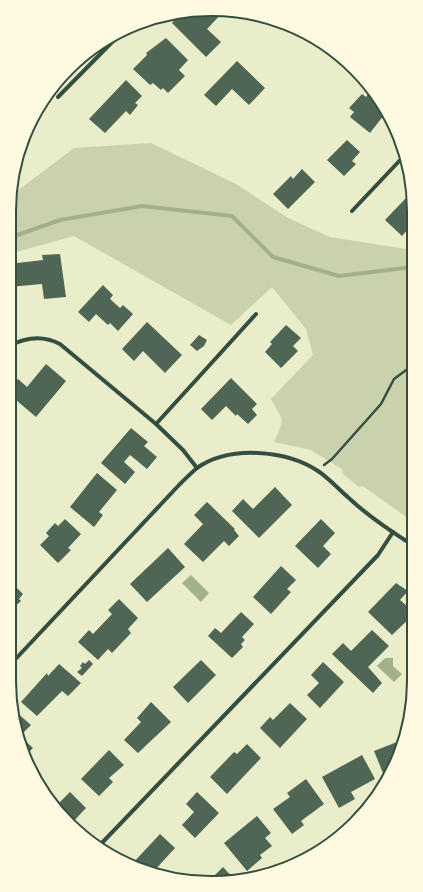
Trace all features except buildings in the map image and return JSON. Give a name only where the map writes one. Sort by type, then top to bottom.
[{"type":"street","points":[[58,96],[108,46]]},
{"type":"street","points":[[352,211],[400,160]]},
{"type":"street","points":[[156,424],[256,314]]},
{"type":"street","points":[[16,344],[33,338],[43,337],[60,344],[156,424],[183,450],[197,468]]},
{"type":"street","points":[[16,659],[197,468],[212,461],[233,455],[252,452],[285,456],[317,470],[350,499],[407,541]]},
{"type":"street","points":[[102,842],[378,555],[393,532]]},
{"type":"path","points":[[317,470],[332,459],[381,404],[394,379],[407,369]]},
{"type":"shaded area","points":[[151,143],[236,184],[288,218],[330,237],[407,249],[407,518],[363,486],[359,487],[342,473],[343,470],[311,450],[274,442],[282,419],[271,399],[313,355],[306,329],[272,287],[231,325],[74,236],[16,252],[17,191],[74,148]]},
{"type":"shaded area","points":[[191,575],[209,593],[201,602],[182,583]]},
{"type":"shaded area","points":[[385,658],[393,658],[393,666],[402,674],[394,682],[377,666]]},
{"type":"waterway","points":[[16,236],[60,220],[142,206],[232,216],[273,257],[339,276],[407,268]]}]
